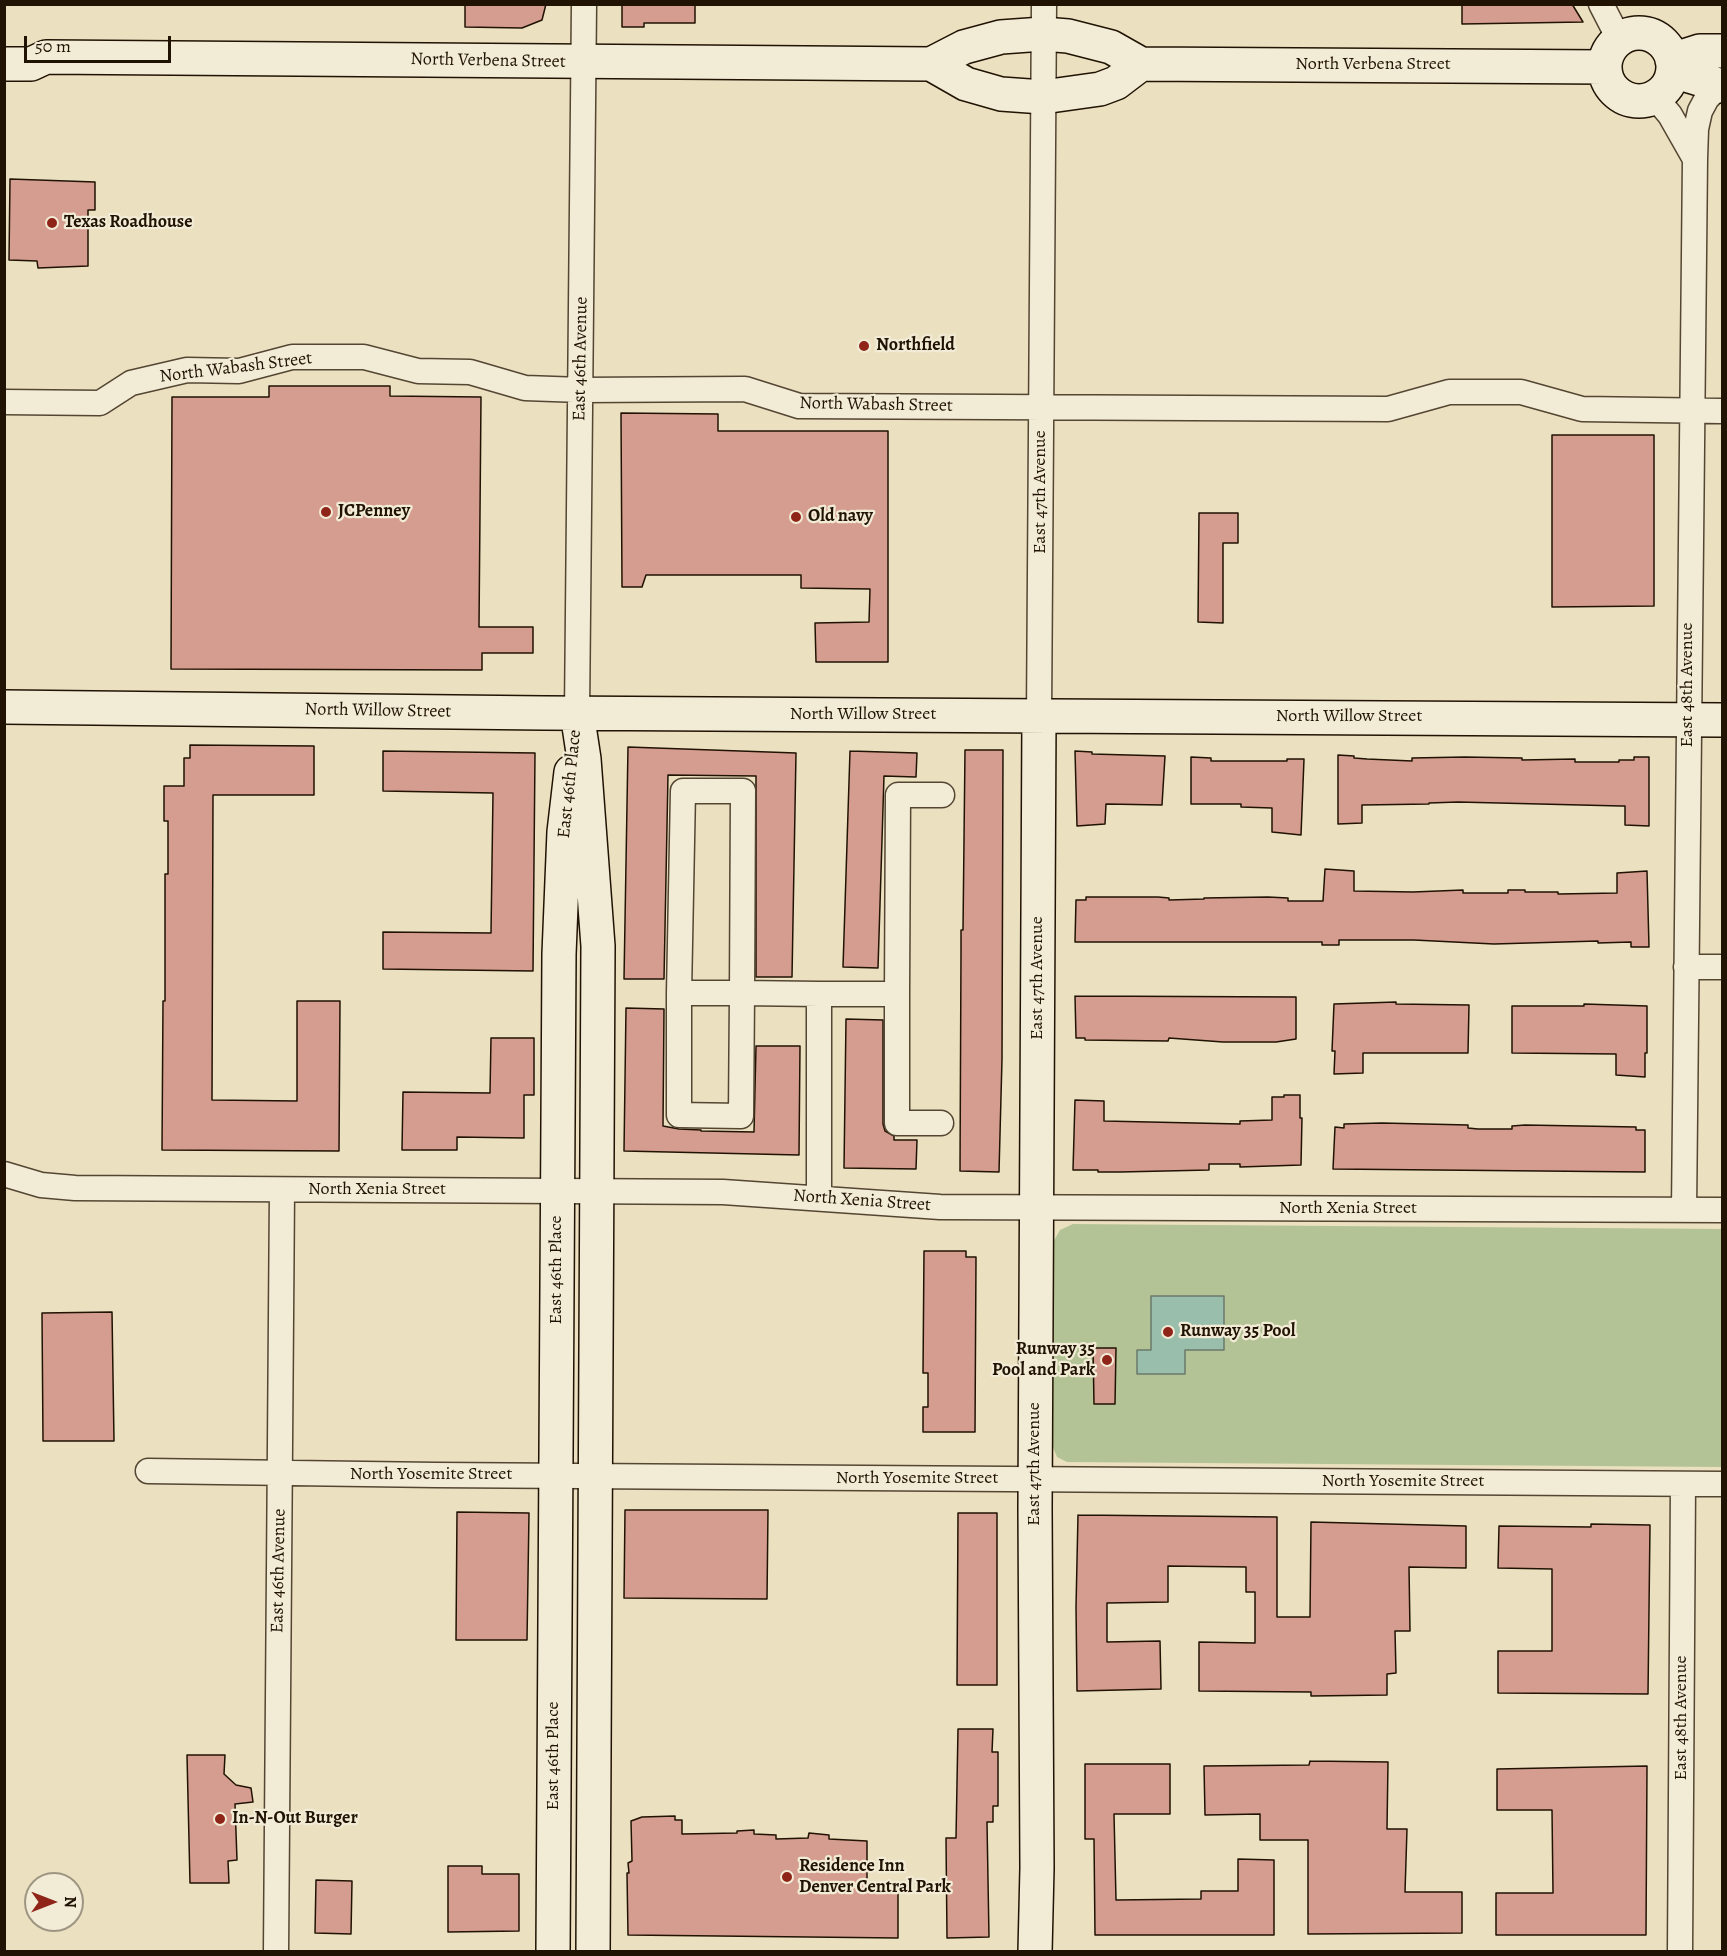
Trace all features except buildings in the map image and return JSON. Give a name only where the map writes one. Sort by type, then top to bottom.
[{"type":"street","name":"East 46th Avenue","points":[[577,712],[584,4]]},
{"type":"street","points":[[1601,4],[1612,53],[1607,78],[1612,89],[1621,97],[1633,101],[1644,101],[1667,76],[1700,51],[1722,51]]},
{"type":"street","name":"North Verbena Street","points":[[4,43],[17,43],[46,57],[931,64],[964,46],[1001,37],[1043,19],[1068,36],[1111,47],[1141,64],[1612,53]]},
{"type":"street","name":"East 47th Avenue","points":[[1035,1952],[1037,1868],[1036,1208],[1043,19]]},
{"type":"street","points":[[1612,53],[1630,34],[1640,33],[1651,35],[1668,49],[1667,76],[1670,115],[1695,159]]},
{"type":"street","name":"North Verbena Street","points":[[4,64],[31,64],[46,57]]},
{"type":"street","name":"North Verbena Street","points":[[931,64],[966,84],[1000,94],[1043,97],[1100,89],[1116,83],[1141,64]]},
{"type":"street","points":[[1667,76],[1721,86]]},
{"type":"street","name":"East 48th Avenue","points":[[1684,1210],[1695,159],[1696,129],[1700,111],[1707,98],[1721,86]]},
{"type":"street","name":"North Wabash Street","points":[[4,402],[100,403],[132,383],[187,370],[239,371],[292,357],[364,357],[418,371],[470,372],[525,388],[745,389],[799,406],[1388,409],[1449,392],[1521,392],[1582,409],[1722,411]]},
{"type":"street","name":"North Willow Street","points":[[4,707],[1722,720]]},
{"type":"street","name":"East 46th Place","points":[[553,1952],[560,954],[564,832],[577,712]]},
{"type":"street","name":"East 46th Place","points":[[577,712],[584,759],[598,946],[592,1952]]},
{"type":"street","points":[[683,791],[743,791],[741,1116],[679,1115],[679,993],[683,791]]},
{"type":"street","points":[[941,1123],[897,1124],[897,994],[898,795],[942,795]]},
{"type":"street","points":[[1686,967],[1722,967]]},
{"type":"street","points":[[679,993],[897,994]]},
{"type":"street","points":[[819,994],[819,1198]]},
{"type":"street","name":"North Xenia Street","points":[[4,1174],[41,1185],[75,1188],[732,1192],[935,1207],[1722,1210]]},
{"type":"street","name":"East 46th Avenue","points":[[276,1952],[282,1190]]},
{"type":"street","name":"North Yosemite Street","points":[[148,1471],[1722,1484]]},
{"type":"street","name":"East 48th Avenue","points":[[1680,1952],[1683,1484]]},
{"type":"shaded area","points":[[1073,1224],[1722,1229],[1722,1467],[1067,1462],[1057,1457],[1052,1445],[1052,1244],[1060,1230]]},
{"type":"shaded area","name":"Runway 35 Pool","points":[[1151,1296],[1224,1296],[1224,1350],[1185,1350],[1185,1374],[1137,1374],[1137,1350],[1151,1350]]},
{"type":"place","name":"Texas Roadhouse","points":[[52,223]]},
{"type":"place","name":"Northfield","points":[[864,346]]},
{"type":"place","name":"JCPenney","points":[[326,512]]},
{"type":"place","name":"Old navy","points":[[796,517]]},
{"type":"place","name":"Runway 35 Pool","points":[[1168,1332]]},
{"type":"place","name":"Runway 35 Pool and Park","points":[[1107,1360]]},
{"type":"place","name":"In-N-Out Burger","points":[[220,1819]]},
{"type":"place","name":"Residence Inn Denver Central Park","points":[[787,1877]]}]
